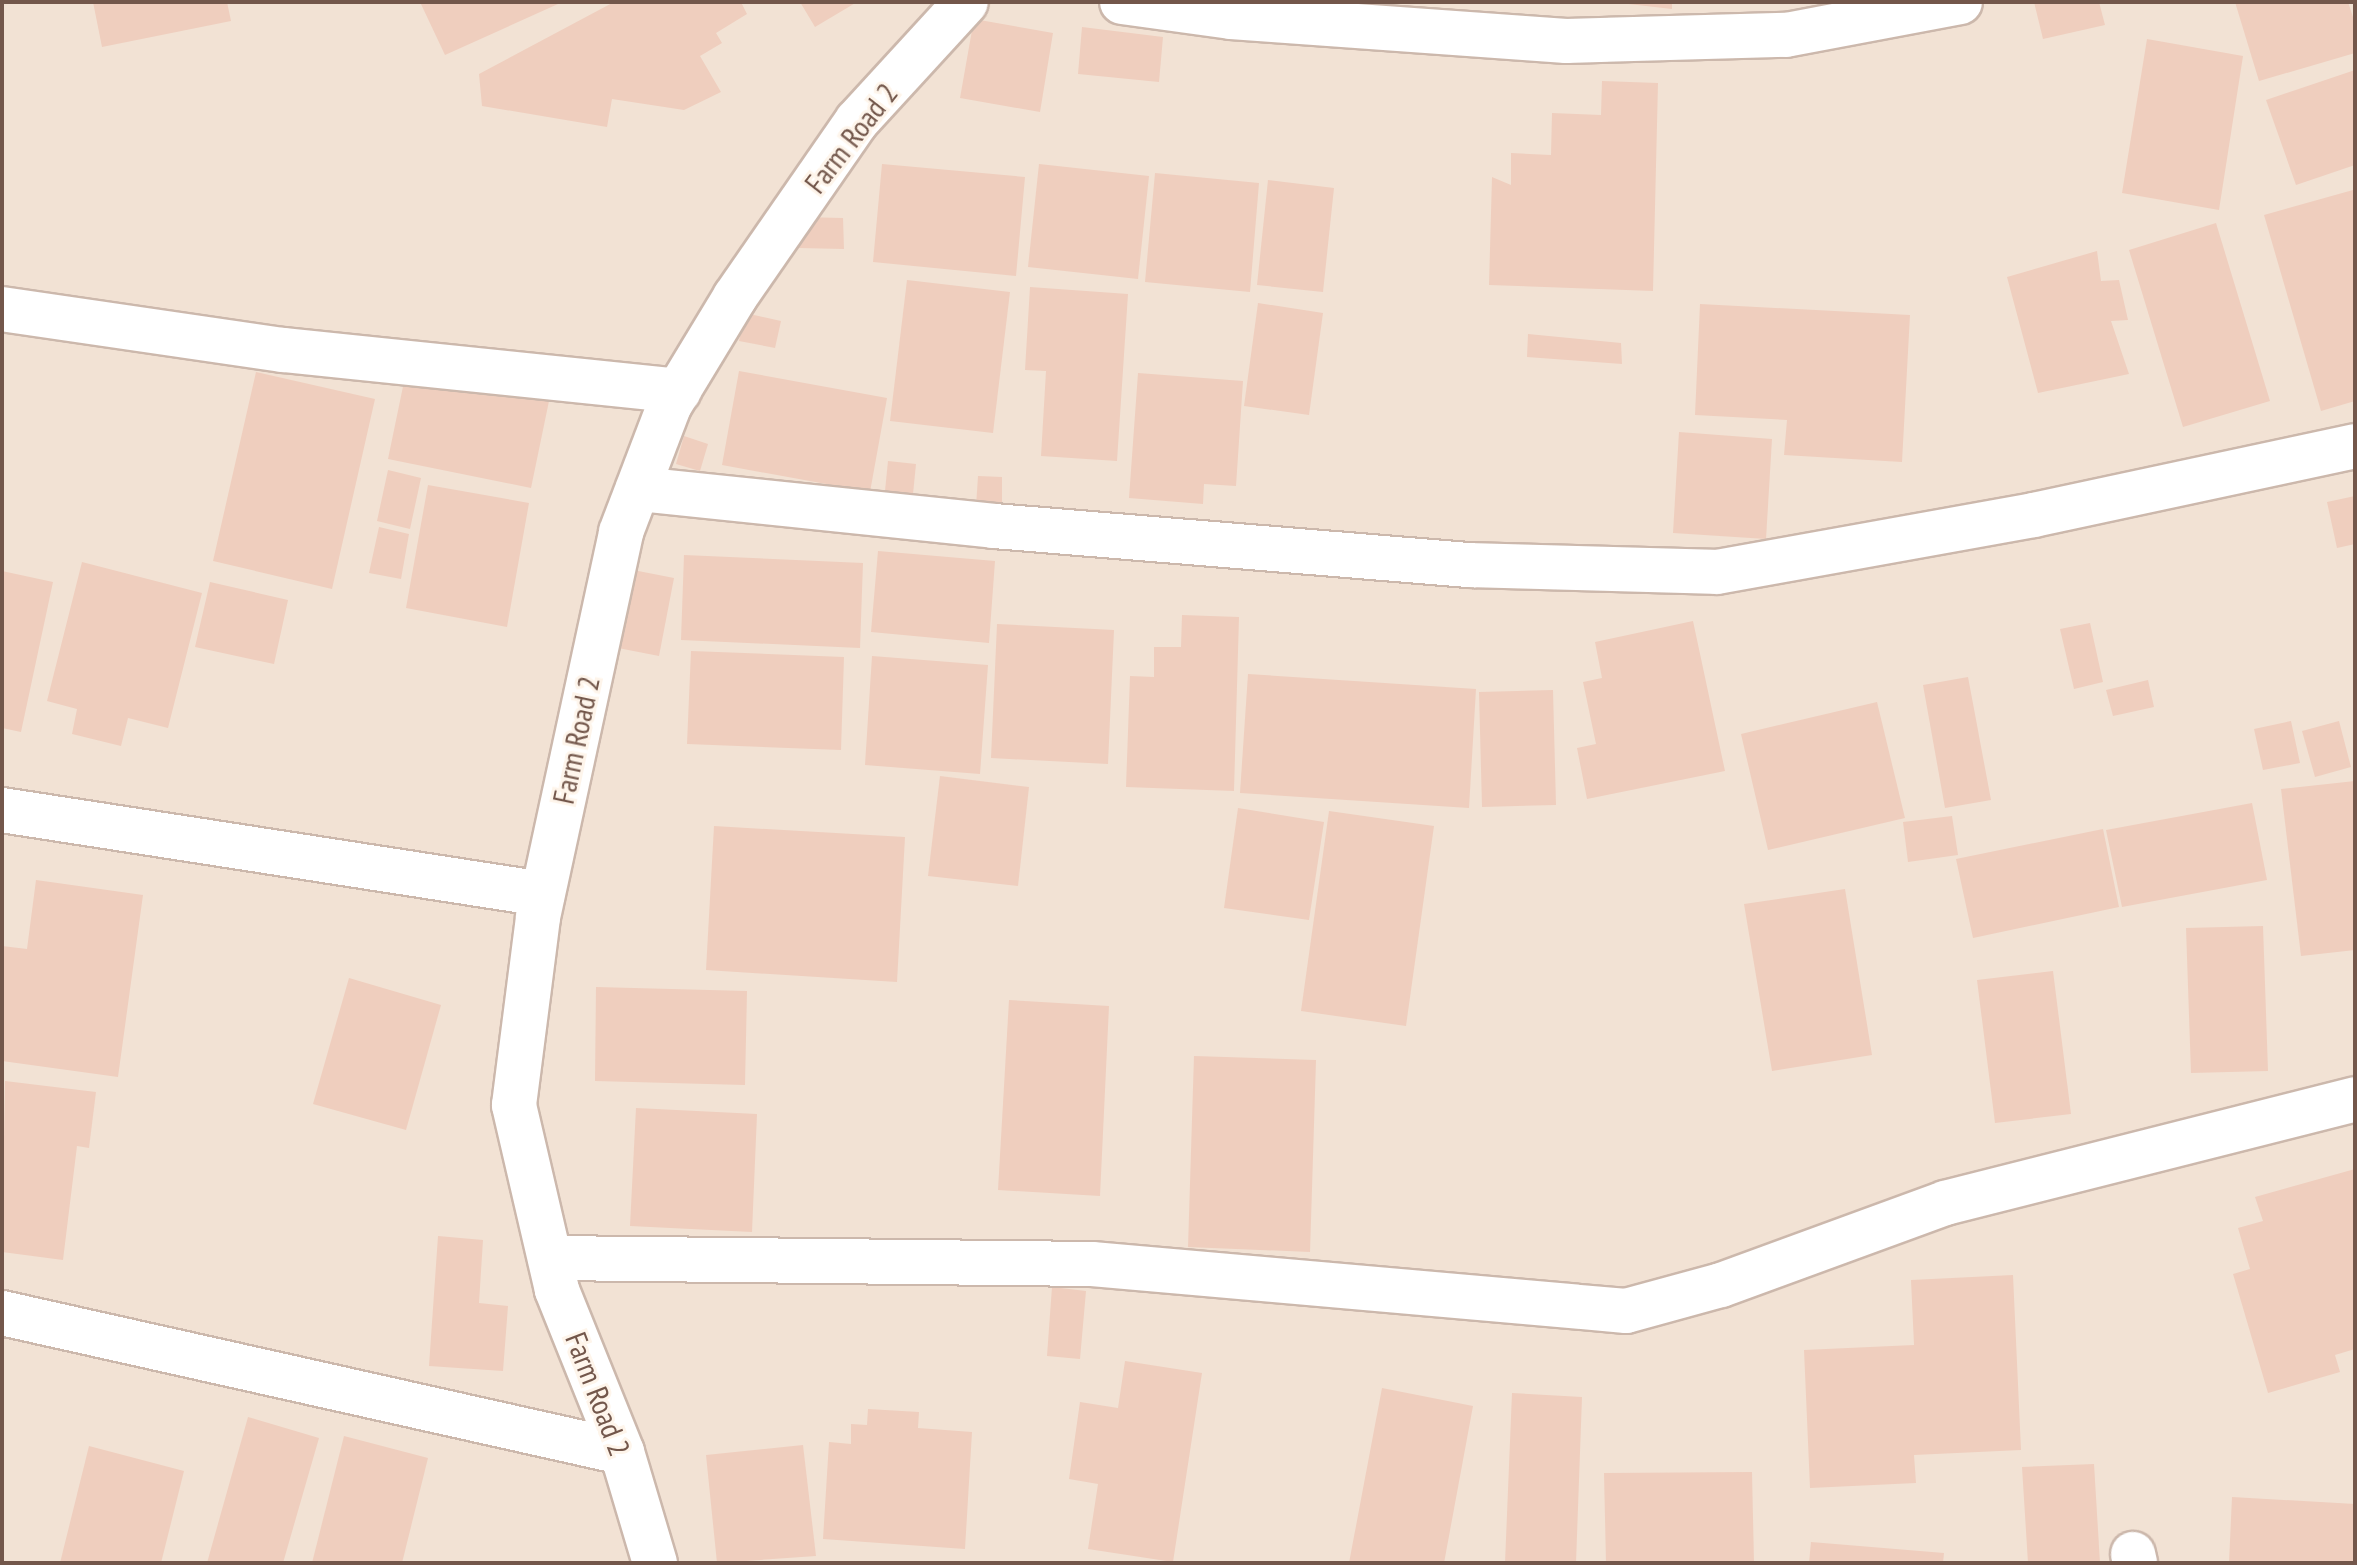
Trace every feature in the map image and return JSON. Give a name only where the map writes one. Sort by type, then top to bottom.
[{"type":"street","name":"Farm Road 2","points":[[655,1563],[622,1452],[557,1290],[514,1105],[543,894],[621,532],[669,406],[735,297],[857,121],[966,2]]},
{"type":"street","points":[[1122,2],[1231,17],[1566,41],[1786,35],[1960,2]]},
{"type":"street","points":[[2,309],[283,350],[679,391]]},
{"type":"street","points":[[638,489],[994,526],[1457,564],[1717,572],[2034,515],[2355,446]]},
{"type":"street","points":[[2,810],[543,894]]},
{"type":"street","points":[[550,1258],[1092,1264],[1626,1311],[1721,1285],[1945,1203],[2355,1099]]},
{"type":"street","points":[[2,1313],[622,1452]]},
{"type":"shaded area","points":[[2,2],[2355,2],[2355,1563],[2,1563]]},
{"type":"building","points":[[93,2],[227,2],[231,21],[102,47]]},
{"type":"building","points":[[420,2],[557,2],[558,4],[445,55]]},
{"type":"building","points":[[614,2],[741,2],[747,14],[716,33],[722,43],[700,56],[721,92],[684,110],[612,99],[607,127],[482,106],[479,74]]},
{"type":"building","points":[[800,2],[857,2],[815,27]]},
{"type":"building","points":[[1611,2],[1672,2],[1672,9]]},
{"type":"building","points":[[2034,2],[2099,2],[2105,25],[2043,39]]},
{"type":"building","points":[[2235,2],[2348,2],[2355,23],[2355,53],[2259,81]]},
{"type":"building","points":[[974,19],[1053,33],[1040,112],[960,98]]},
{"type":"building","points":[[1082,27],[1163,37],[1159,82],[1078,74]]},
{"type":"building","points":[[2147,39],[2243,56],[2219,210],[2122,193]]},
{"type":"building","points":[[2355,70],[2355,165],[2296,185],[2266,100]]},
{"type":"building","points":[[1602,81],[1658,83],[1653,291],[1489,285],[1492,177],[1511,185],[1511,153],[1551,155],[1552,113],[1601,115]]},
{"type":"building","points":[[882,164],[1025,177],[1016,276],[873,262]]},
{"type":"building","points":[[1039,164],[1149,176],[1138,279],[1028,267]]},
{"type":"building","points":[[1155,173],[1259,183],[1250,292],[1145,282]]},
{"type":"building","points":[[1268,180],[1334,188],[1323,292],[1257,285]]},
{"type":"building","points":[[2353,190],[2355,401],[2321,411],[2264,215]]},
{"type":"building","points":[[800,217],[843,218],[844,249],[799,248]]},
{"type":"building","points":[[2216,223],[2270,401],[2183,427],[2129,250]]},
{"type":"building","points":[[2097,251],[2101,281],[2119,280],[2128,320],[2111,321],[2129,374],[2038,393],[2007,277]]},
{"type":"building","points":[[907,280],[1010,292],[993,433],[890,421]]},
{"type":"building","points":[[1030,287],[1128,294],[1117,461],[1041,456],[1046,371],[1025,370]]},
{"type":"building","points":[[1258,303],[1323,313],[1309,415],[1244,406]]},
{"type":"building","points":[[1700,304],[1910,315],[1902,462],[1784,455],[1787,420],[1695,415]]},
{"type":"building","points":[[745,313],[781,321],[775,348],[739,341]]},
{"type":"building","points":[[1528,334],[1621,343],[1622,364],[1527,357]]},
{"type":"building","points":[[739,371],[887,398],[870,492],[722,465]]},
{"type":"building","points":[[256,372],[375,399],[332,589],[213,561]]},
{"type":"building","points":[[406,372],[549,401],[531,488],[388,459]]},
{"type":"building","points":[[1138,373],[1243,381],[1236,486],[1204,484],[1203,504],[1129,498]]},
{"type":"building","points":[[1679,432],[1772,439],[1766,539],[1673,533]]},
{"type":"building","points":[[684,436],[708,444],[700,471],[676,464]]},
{"type":"building","points":[[888,461],[916,464],[913,494],[885,491]]},
{"type":"building","points":[[388,470],[421,478],[410,529],[377,521]]},
{"type":"building","points":[[978,476],[1002,477],[1002,507],[976,507]]},
{"type":"building","points":[[428,485],[529,503],[507,627],[406,608]]},
{"type":"building","points":[[2355,496],[2355,544],[2337,548],[2327,502]]},
{"type":"building","points":[[379,527],[409,534],[401,579],[369,573]]},
{"type":"building","points":[[878,551],[995,561],[989,643],[871,632]]},
{"type":"building","points":[[684,555],[863,563],[860,648],[681,640]]},
{"type":"building","points":[[82,562],[202,593],[168,728],[128,718],[121,746],[72,734],[77,709],[47,701]]},
{"type":"building","points":[[628,569],[674,578],[659,656],[613,647]]},
{"type":"building","points":[[2,571],[53,582],[21,732],[2,728]]},
{"type":"building","points":[[210,582],[288,600],[274,664],[195,647]]},
{"type":"building","points":[[1182,615],[1239,617],[1234,791],[1126,787],[1130,676],[1154,677],[1154,647],[1181,647]]},
{"type":"building","points":[[1693,621],[1725,771],[1587,799],[1577,748],[1596,744],[1583,682],[1602,678],[1595,642]]},
{"type":"building","points":[[2090,623],[2103,682],[2074,689],[2060,629]]},
{"type":"building","points":[[997,624],[1114,630],[1108,764],[991,758]]},
{"type":"building","points":[[691,651],[844,657],[841,750],[687,744]]},
{"type":"building","points":[[872,656],[988,665],[980,774],[865,765]]},
{"type":"building","points":[[1248,674],[1476,689],[1469,808],[1240,793]]},
{"type":"building","points":[[1968,677],[1991,800],[1945,808],[1923,685]]},
{"type":"building","points":[[2148,680],[2154,707],[2113,716],[2106,690]]},
{"type":"building","points":[[1553,690],[1556,805],[1482,807],[1479,692]]},
{"type":"building","points":[[1877,702],[1905,818],[1768,850],[1741,734]]},
{"type":"building","points":[[2291,721],[2300,763],[2263,770],[2254,729]]},
{"type":"building","points":[[2339,721],[2351,767],[2315,777],[2302,731]]},
{"type":"building","points":[[940,776],[1029,787],[1018,886],[928,876]]},
{"type":"building","points":[[2355,781],[2355,950],[2301,956],[2281,789]]},
{"type":"building","points":[[2252,803],[2267,880],[2122,907],[2106,830]]},
{"type":"building","points":[[1238,808],[1324,822],[1309,920],[1224,908]]},
{"type":"building","points":[[1329,811],[1434,826],[1406,1026],[1301,1011]]},
{"type":"building","points":[[1952,816],[1958,855],[1908,862],[1903,822]]},
{"type":"building","points":[[714,826],[905,837],[897,982],[706,970]]},
{"type":"building","points":[[2103,829],[2119,907],[1973,938],[1956,859]]},
{"type":"building","points":[[36,880],[143,895],[118,1077],[2,1061],[2,946],[27,949]]},
{"type":"building","points":[[1845,889],[1872,1055],[1772,1071],[1744,904]]},
{"type":"building","points":[[2263,926],[2268,1071],[2191,1073],[2186,928]]},
{"type":"building","points":[[2053,971],[2071,1114],[1995,1123],[1977,980]]},
{"type":"building","points":[[349,978],[441,1005],[406,1130],[313,1104]]},
{"type":"building","points":[[596,987],[747,991],[745,1085],[595,1081]]},
{"type":"building","points":[[1009,1000],[1109,1006],[1100,1196],[998,1190]]},
{"type":"building","points":[[1194,1056],[1316,1060],[1310,1252],[1188,1247]]},
{"type":"building","points":[[5,1081],[96,1092],[89,1148],[77,1146],[63,1260],[2,1252]]},
{"type":"building","points":[[636,1108],[757,1114],[752,1232],[630,1226]]},
{"type":"building","points":[[2355,1169],[2355,1349],[2335,1355],[2340,1372],[2268,1393],[2233,1274],[2250,1269],[2238,1228],[2263,1221],[2255,1197]]},
{"type":"building","points":[[438,1236],[483,1240],[479,1303],[508,1306],[503,1371],[429,1366]]},
{"type":"building","points":[[2013,1275],[2021,1450],[1914,1455],[1916,1483],[1810,1488],[1804,1350],[1914,1345],[1911,1280]]},
{"type":"building","points":[[1052,1287],[1086,1291],[1080,1359],[1047,1356]]},
{"type":"building","points":[[1125,1361],[1202,1373],[1173,1562],[1088,1549],[1098,1484],[1069,1479],[1080,1402],[1118,1408]]},
{"type":"building","points":[[1382,1388],[1473,1406],[1444,1563],[1349,1563]]},
{"type":"building","points":[[1512,1393],[1582,1397],[1576,1563],[1505,1563]]},
{"type":"building","points":[[868,1409],[919,1412],[918,1428],[972,1432],[965,1549],[823,1539],[829,1442],[851,1444],[851,1424],[867,1425]]},
{"type":"building","points":[[248,1417],[319,1438],[283,1563],[207,1563]]},
{"type":"building","points":[[344,1436],[428,1458],[402,1563],[312,1563]]},
{"type":"building","points":[[803,1445],[816,1556],[717,1563],[706,1455]]},
{"type":"building","points":[[89,1446],[184,1471],[161,1563],[60,1563]]},
{"type":"building","points":[[2094,1464],[2100,1563],[2028,1563],[2022,1467]]},
{"type":"building","points":[[1752,1472],[1754,1563],[1606,1563],[1604,1473]]},
{"type":"building","points":[[2232,1497],[2355,1504],[2355,1563],[2229,1563]]},
{"type":"building","points":[[1811,1542],[1944,1553],[1943,1563],[1809,1563]]}]
